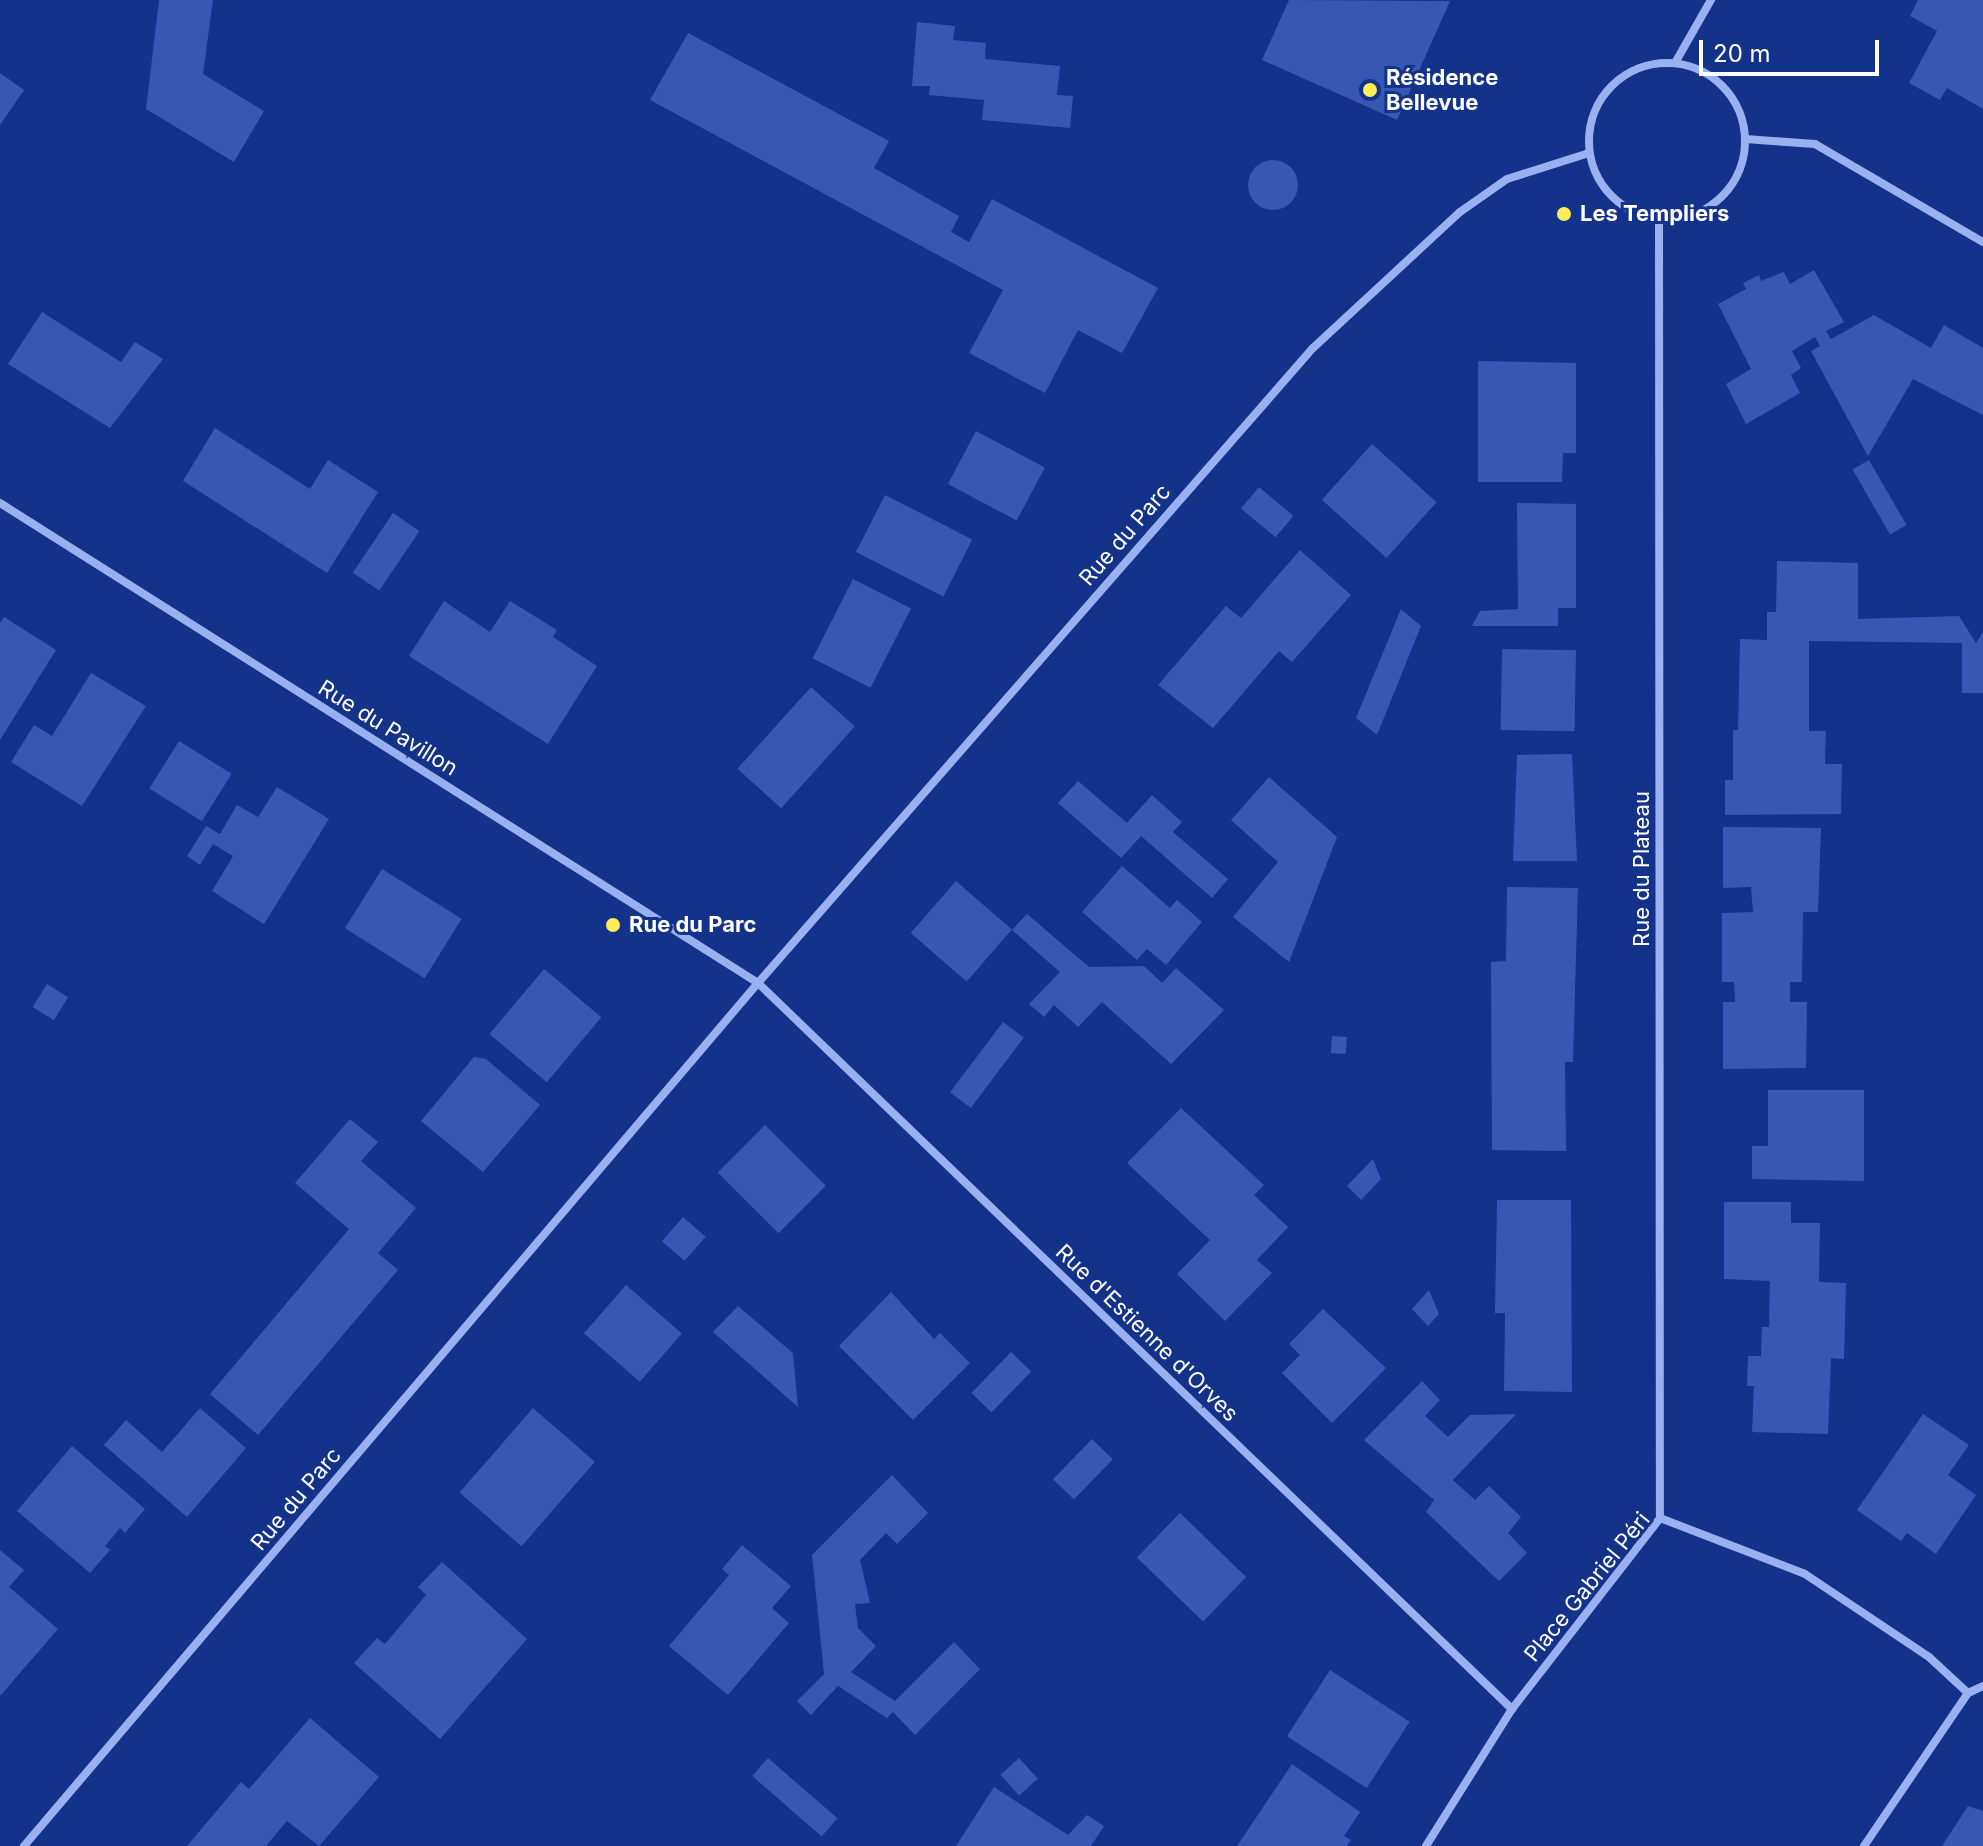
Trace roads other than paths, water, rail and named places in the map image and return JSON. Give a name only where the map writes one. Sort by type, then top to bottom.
[{"type":"street","points":[[1675,63],[1711,0]]},
{"type":"street","points":[[1675,63],[1697,69],[1724,89],[1742,117],[1745,139],[1741,165],[1729,189],[1710,207],[1686,217],[1659,219],[1634,213],[1613,198],[1597,177],[1589,153],[1589,129],[1610,87],[1640,68],[1675,63]]},
{"type":"street","points":[[1745,139],[1815,144],[1983,242]]},
{"type":"street","name":"Rue du Parc","points":[[24,1846],[758,983],[1313,348],[1460,212],[1507,179],[1589,153]]},
{"type":"street","name":"Rue du Plateau","points":[[1659,219],[1660,1518]]},
{"type":"street","name":"Rue du Pavillon","points":[[0,503],[758,983]]},
{"type":"street","name":"Rue d'Estienne d'Orves","points":[[758,983],[1512,1709]]},
{"type":"street","name":"Place Gabriel Péri","points":[[1426,1846],[1512,1709],[1660,1518],[1805,1574],[1929,1657],[1968,1693]]},
{"type":"street","points":[[1864,1846],[1968,1693],[1983,1686]]},
{"type":"place","name":"Résidence Bellevue","points":[[1370,90]]},
{"type":"place","name":"Les Templiers","points":[[1564,214]]},
{"type":"place","name":"Rue du Parc","points":[[613,925]]}]
